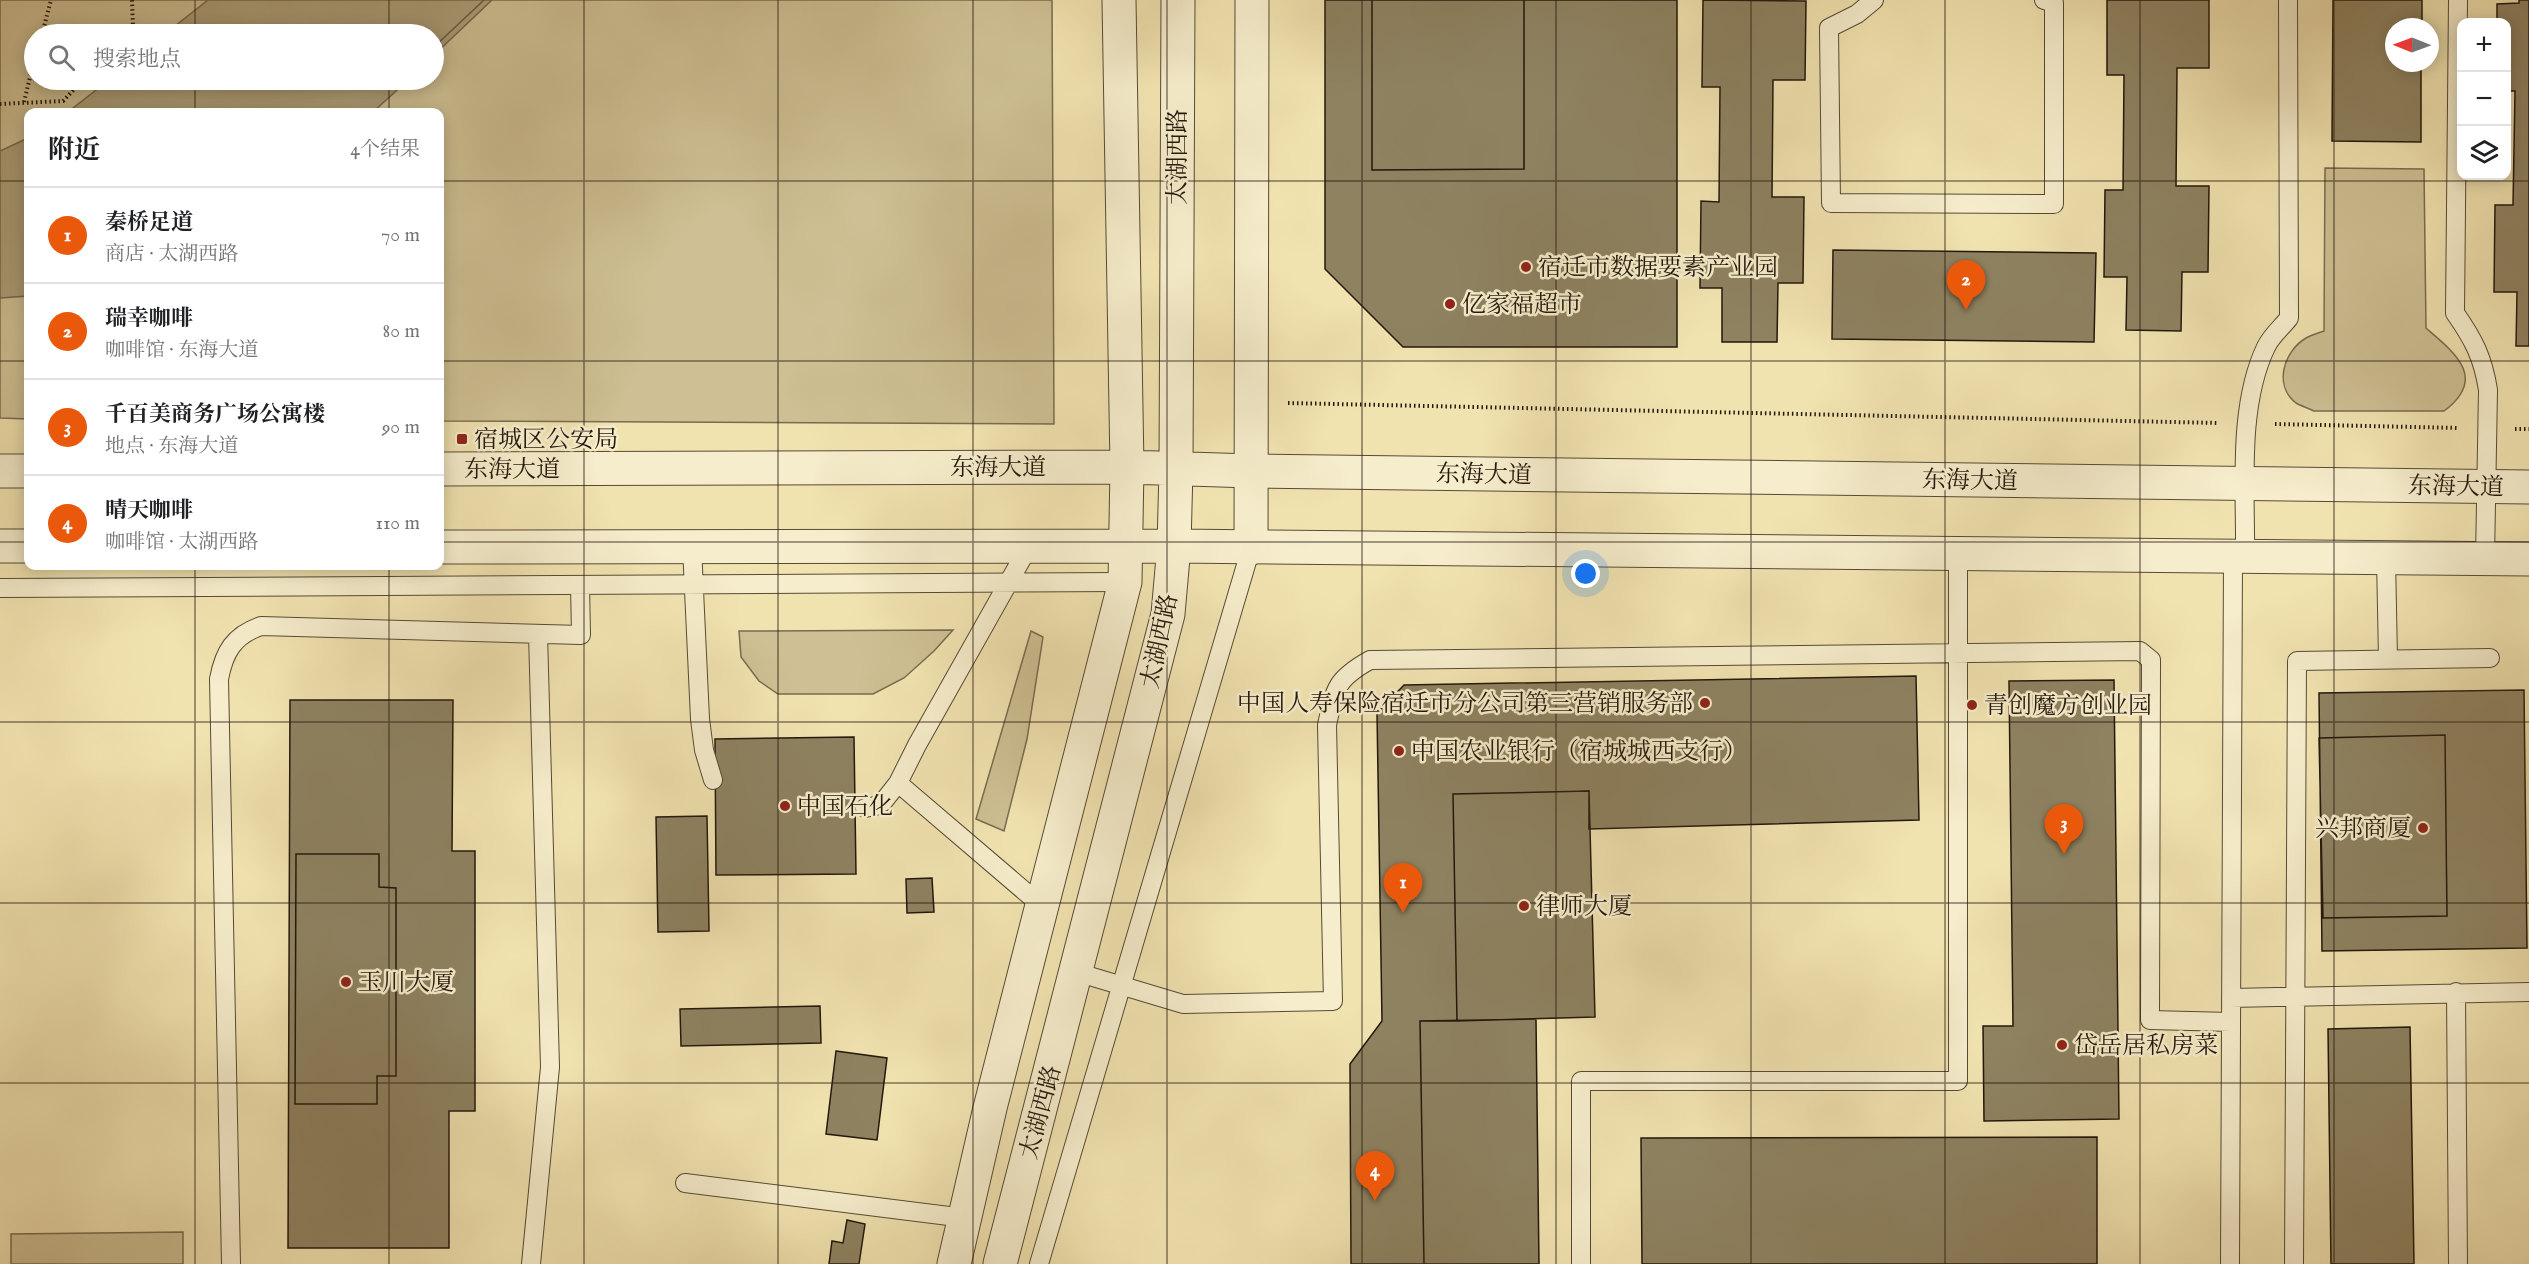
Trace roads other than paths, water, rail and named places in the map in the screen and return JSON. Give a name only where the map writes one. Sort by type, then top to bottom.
[{"type":"street","name":"太湖西路","points":[[954,1264],[1125,582],[1127,467],[1119,0]]},
{"type":"street","name":"太湖西路","points":[[1000,1264],[1168,614],[1174,546],[1176,469],[1178,0]]},
{"type":"street","points":[[1251,548],[1252,0]]},
{"type":"street","name":"东海大道","points":[[444,470],[1127,467],[1251,471],[2529,487]]},
{"type":"street","points":[[0,471],[24,471]]},
{"type":"street","points":[[0,546],[24,546]]},
{"type":"street","points":[[444,547],[1174,546],[2529,560]]},
{"type":"lane","points":[[1874,0],[1857,14],[1829,28],[1831,202],[2054,204],[2054,3],[2044,0]]},
{"type":"lane","points":[[2230,1264],[2231,998],[2239,557],[2246,484],[2247,424],[2255,376],[2267,345],[2289,318],[2288,0]]},
{"type":"lane","points":[[2458,0],[2455,313],[2474,340],[2484,365],[2488,390],[2485,559]]},
{"type":"lane","points":[[865,808],[883,801],[898,783],[1029,546]]},
{"type":"lane","points":[[692,547],[700,719],[704,750],[713,780]]},
{"type":"lane","points":[[1039,1264],[1251,548]]},
{"type":"lane","points":[[1581,1264],[1581,1082],[1958,1081],[1958,554]]},
{"type":"lane","points":[[2386,558],[2388,659]]},
{"type":"lane","points":[[0,588],[1125,582]]},
{"type":"lane","points":[[231,1264],[219,679],[228,650],[240,635],[261,626],[581,635],[580,585]]},
{"type":"lane","points":[[531,1264],[534,1252],[550,1067],[538,634]]},
{"type":"lane","points":[[1076,972],[1183,1004],[1333,1001],[1327,725],[1335,690],[1350,671],[1370,660],[2140,651],[2151,660],[2150,1020],[2231,1022]]},
{"type":"lane","points":[[2294,1264],[2297,661],[2490,658]]},
{"type":"lane","points":[[898,783],[1042,906]]},
{"type":"lane","points":[[2456,992],[2458,1264]]},
{"type":"lane","points":[[2231,998],[2529,992]]},
{"type":"lane","points":[[685,1183],[965,1218]]},
{"type":"water","points":[[208,0],[492,0],[444,46],[444,24],[178,24]]},
{"type":"water","points":[[96,90],[397,90],[377,108],[73,108]]},
{"type":"water","points":[[24,140],[24,296],[0,298],[0,151]]},
{"type":"place","name":"宿迁市数据要素产业园","points":[[1526,267]]},
{"type":"place","name":"亿家福超市","points":[[1450,304]]},
{"type":"place","name":"瑞幸咖啡","points":[[1966,310]]},
{"type":"place","name":"宿城区公安局","points":[[462,439]]},
{"type":"place","name":"中国人寿保险宿迁市分公司第三营销服务部","points":[[1705,703]]},
{"type":"place","name":"青创魔方创业园","points":[[1972,705]]},
{"type":"place","name":"中国农业银行（宿城城西支行）","points":[[1399,751]]},
{"type":"place","name":"中国石化","points":[[785,806]]},
{"type":"place","name":"兴邦商厦","points":[[2423,828]]},
{"type":"place","name":"千百美商务广场公寓楼","points":[[2064,854]]},
{"type":"place","name":"律师大厦","points":[[1524,906]]},
{"type":"place","name":"秦桥足道","points":[[1403,913]]},
{"type":"place","name":"玉川大厦","points":[[346,982]]},
{"type":"place","name":"岱岳居私房菜","points":[[2062,1045]]},
{"type":"place","name":"晴天咖啡","points":[[1375,1201]]}]
